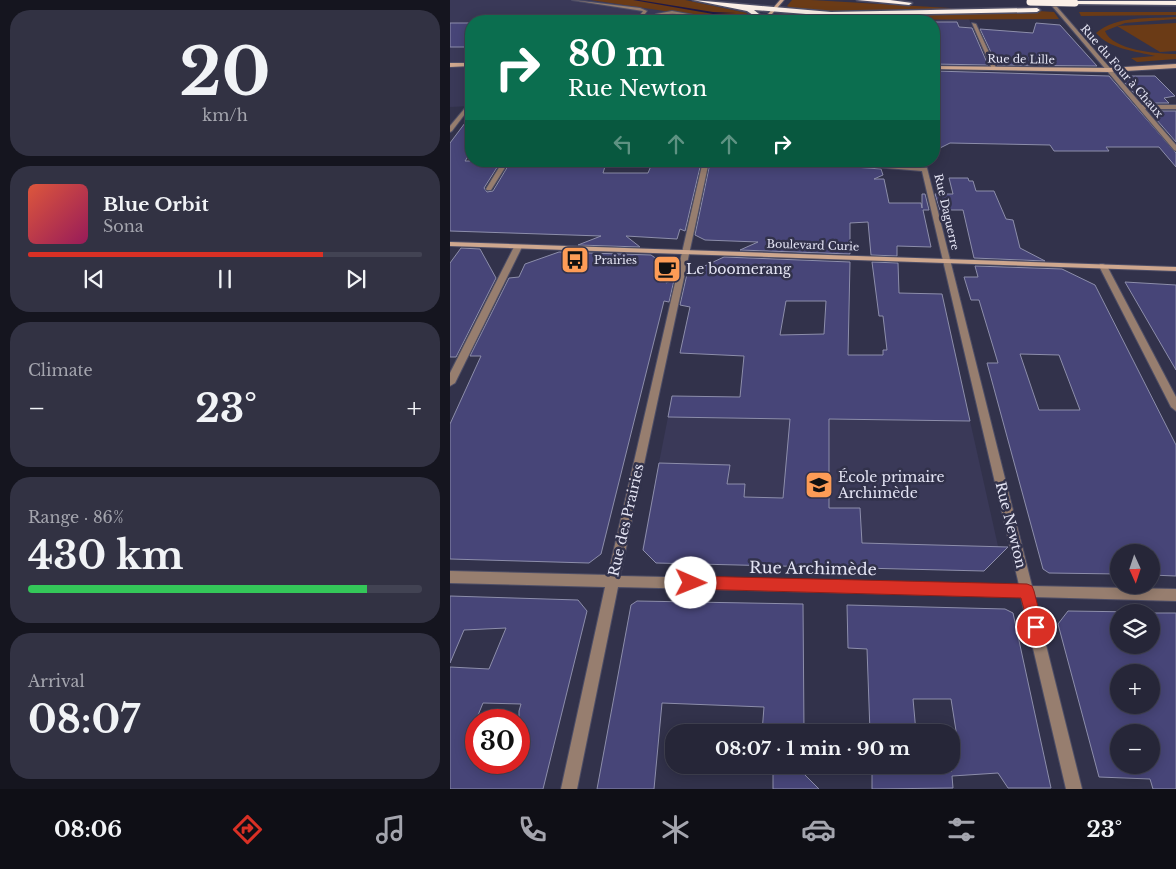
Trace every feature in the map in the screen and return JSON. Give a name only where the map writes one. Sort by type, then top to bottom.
[{"type":"highway","points":[[696,0],[743,8],[841,14],[1034,6],[1176,3]]},
{"type":"highway","points":[[860,0],[920,4]]},
{"type":"highway","points":[[1064,0],[1076,5],[1176,8]]},
{"type":"highway","points":[[1022,2],[1034,6]]},
{"type":"highway","points":[[937,4],[1034,6]]},
{"type":"highway","points":[[743,8],[755,12],[755,15]]},
{"type":"highway","points":[[778,15],[800,12]]},
{"type":"street","points":[[574,0],[640,9],[645,11],[642,15]]},
{"type":"street","points":[[762,15],[782,0]]},
{"type":"street","name":"Rue du Four à Chaux","points":[[1050,0],[1176,149]]},
{"type":"street","points":[[768,15],[772,9]]},
{"type":"street","points":[[661,15],[677,13],[689,15]]},
{"type":"street","points":[[974,24],[995,69]]},
{"type":"street","points":[[450,63],[465,64]]},
{"type":"street","name":"Rue de Lille","points":[[940,68],[1108,70],[1176,66]]},
{"type":"street","points":[[1141,107],[1176,107]]},
{"type":"street","points":[[450,130],[465,111]]},
{"type":"street","points":[[489,188],[502,167]]},
{"type":"street","name":"Rue des Prairies","points":[[569,789],[612,581],[705,167]]},
{"type":"street","name":"Rue Daguerre","points":[[900,167],[925,169],[947,261]]},
{"type":"street","name":"Boulevard Curie","points":[[450,244],[1176,269]]},
{"type":"street","points":[[450,383],[518,247]]},
{"type":"street","name":"Rue Newton","points":[[947,261],[1074,789]]},
{"type":"street","points":[[1103,266],[1176,407]]},
{"type":"street","name":"Rue Archimède","points":[[450,577],[1176,595]]},
{"type":"shaded area","points":[[450,0],[678,0],[738,11],[779,15],[465,15],[465,106],[450,107]]},
{"type":"shaded area","points":[[591,0],[685,0],[747,13],[746,15],[691,15]]},
{"type":"shaded area","points":[[792,0],[967,9],[843,13],[792,9],[787,6]]},
{"type":"shaded area","points":[[1038,11],[1054,12],[1059,19],[940,19],[940,15],[887,15]]},
{"type":"shaded area","points":[[966,12],[989,67],[940,69],[940,15],[833,15]]},
{"type":"shaded area","points":[[1079,12],[1176,12],[1176,15],[1081,16]]},
{"type":"shaded area","points":[[1176,17],[1176,19],[1125,23],[1105,31],[1116,43],[1126,47],[1147,52],[1176,54],[1176,59],[1137,62],[1131,58],[1155,56],[1131,51],[1108,43],[1096,33],[1114,23],[1134,19]]},
{"type":"shaded area","points":[[1176,23],[1176,51],[1160,52],[1117,26]]},
{"type":"shaded area","name":"École primaire Archimède","points":[[668,417],[970,421],[1000,555],[984,571],[656,563],[642,549]]},
{"type":"building","points":[[940,22],[957,22],[959,27],[972,28],[988,65],[940,64]]},
{"type":"building","points":[[450,23],[465,23],[465,47],[450,47]]},
{"type":"building","points":[[1036,23],[1060,25],[1097,66],[997,65],[980,29],[1033,33]]},
{"type":"building","points":[[940,71],[1109,76],[1176,153],[1176,167],[1159,147],[1106,147],[1109,151],[1054,151],[1050,145],[950,143],[940,148]]},
{"type":"building","points":[[1119,76],[1155,76],[1175,96],[1164,98],[1169,103],[1143,103]]},
{"type":"building","points":[[1149,111],[1176,111],[1176,142]]},
{"type":"building","points":[[465,123],[465,167],[497,167],[484,188],[487,192],[493,191],[507,167],[605,167],[603,173],[648,173],[650,167],[700,167],[685,231],[680,229],[677,239],[626,236],[640,247],[578,245],[601,236],[450,231],[450,143]]},
{"type":"building","points":[[709,167],[854,167],[881,169],[883,175],[874,179],[884,179],[889,203],[921,203],[922,208],[922,194],[925,194],[929,210],[923,210],[931,247],[897,246],[897,256],[871,255],[868,222],[850,223],[850,254],[740,250],[758,242],[705,240],[695,235]]},
{"type":"building","points":[[949,178],[968,178],[969,181],[973,181],[976,191],[994,191],[1006,219],[1013,220],[1020,248],[1045,261],[974,258],[963,210],[940,210],[935,194],[953,194]]},
{"type":"building","points":[[461,248],[480,249],[496,278],[456,357],[450,357],[450,263]]},
{"type":"building","points":[[559,252],[651,255],[670,268],[666,283],[674,280],[669,302],[664,301],[601,554],[589,563],[450,559],[450,424],[481,356],[470,356],[509,278],[519,277],[525,264]]},
{"type":"building","points":[[724,257],[850,262],[848,355],[883,355],[883,350],[887,350],[883,316],[879,316],[872,262],[898,263],[899,293],[942,294],[970,421],[829,419],[829,508],[860,508],[862,543],[1008,547],[984,571],[656,563],[643,550],[659,463],[730,465],[727,484],[745,484],[744,497],[783,498],[790,419],[668,417],[672,396],[740,397],[744,356],[680,353],[690,307],[680,305],[687,274]],"holes":[[[786,301],[826,301],[824,334],[780,335]]]},
{"type":"building","points":[[975,266],[1062,269],[1095,285],[1176,445],[1176,576],[1160,575],[1160,544],[1110,544],[1110,574],[1049,573],[1043,569],[987,363],[998,363],[979,300],[971,300],[964,277],[978,277]],"holes":[[[1020,354],[1059,355],[1080,410],[1039,410]]]},
{"type":"building","points":[[1125,282],[1176,285],[1176,370]]},
{"type":"building","points":[[450,596],[578,600],[587,611],[543,789],[450,789],[450,667],[489,669],[506,628],[464,630],[450,663]]},
{"type":"building","points":[[637,601],[803,604],[804,724],[763,724],[764,707],[662,703],[654,789],[597,789],[631,605]]},
{"type":"building","points":[[847,605],[1005,609],[1013,613],[1051,788],[1008,788],[998,773],[952,776],[953,788],[872,789],[872,774],[960,774],[960,724],[955,724],[951,699],[913,699],[915,724],[870,724],[867,649],[848,648]]},
{"type":"building","points":[[1068,611],[1110,612],[1110,654],[1160,654],[1160,613],[1176,613],[1176,789],[1153,789],[1150,779],[1099,777],[1058,624]]},
{"type":"building","points":[[773,774],[804,774],[819,789],[773,789]]},
{"type":"waterway","points":[[634,0],[713,13],[735,13]]},
{"type":"place","name":"Prairies","points":[[575,260]]},
{"type":"place","name":"Le boomerang","points":[[667,269]]},
{"type":"place","name":"École primaire Archimède","points":[[819,485]]},
{"type":"route","points":[[691,583],[1027,591],[1036,627]]}]
